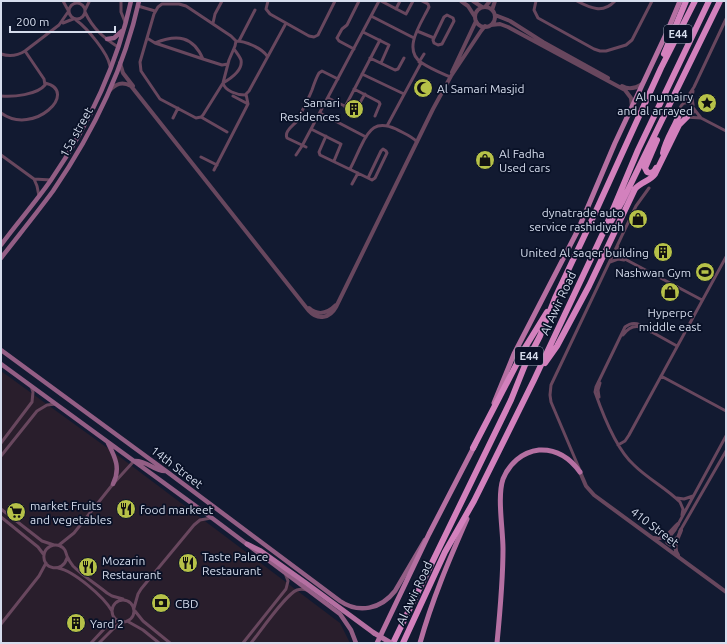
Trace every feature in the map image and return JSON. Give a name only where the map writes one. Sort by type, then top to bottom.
[{"type":"highway","points":[[661,68],[662,58],[686,1]]},
{"type":"highway","name":"E44","points":[[661,68],[695,1]]},
{"type":"highway","name":"Al Awir Road","points":[[403,643],[445,552],[474,501],[534,380],[604,231],[638,150],[709,1]]},
{"type":"highway","points":[[604,231],[618,210],[720,1]]},
{"type":"highway","name":"Al Awir Road","points":[[392,643],[511,400],[525,366],[540,336],[555,298],[661,68]]},
{"type":"highway","points":[[659,128],[657,140],[645,166],[646,171],[649,173],[655,171],[680,112]]},
{"type":"highway","points":[[534,380],[557,346],[586,293],[635,189],[640,183],[650,179],[656,174],[679,125],[688,117]]},
{"type":"highway","points":[[473,448],[526,346],[555,298]]},
{"type":"main road","name":"15a street","points":[[1,245],[51,180],[70,150],[97,101],[111,68],[131,1]]},
{"type":"main road","points":[[377,643],[429,534],[473,448],[514,354],[578,230],[680,1]]},
{"type":"main road","name":"15a street","points":[[1,258],[53,190],[84,141],[108,92],[120,63],[138,4]]},
{"type":"main road","points":[[106,39],[114,38],[124,28]]},
{"type":"main road","points":[[108,92],[109,84],[121,54],[118,47]]},
{"type":"main road","points":[[53,190],[50,189],[51,185],[68,157],[70,150]]},
{"type":"main road","name":"14th Street","points":[[1,350],[350,607],[362,608],[374,606],[386,600],[395,591],[418,550],[429,534]]},
{"type":"main road","name":"14th Street","points":[[1,364],[212,518],[340,614],[351,630],[356,643]]},
{"type":"main road","points":[[44,395],[50,387]]},
{"type":"main road","points":[[107,441],[115,457],[117,466],[117,475],[113,484]]},
{"type":"main road","points":[[497,643],[502,566],[501,494],[504,477],[510,466],[520,457],[527,453],[540,450],[553,451],[565,456],[580,472]]},
{"type":"main road","points":[[134,461],[145,462],[159,471],[166,471]]},
{"type":"main road","points":[[420,643],[428,614],[440,581],[474,501]]},
{"type":"main road","points":[[247,544],[306,583],[374,633],[392,643]]},
{"type":"street","points":[[63,1],[74,19],[84,27],[105,54],[109,60],[111,68]]},
{"type":"street","points":[[121,1],[121,12],[124,28]]},
{"type":"street","points":[[179,4],[183,1]]},
{"type":"street","points":[[213,23],[214,17],[222,1]]},
{"type":"street","points":[[268,1],[266,9],[270,14],[309,36],[314,37],[318,35],[335,1]]},
{"type":"street","points":[[354,49],[339,41],[338,38],[360,1]]},
{"type":"street","points":[[296,155],[303,146],[380,1],[407,13],[413,1]]},
{"type":"street","points":[[396,9],[400,1]]},
{"type":"street","points":[[422,1],[428,4],[429,7],[414,38],[413,50],[420,62],[451,77]]},
{"type":"street","points":[[461,1],[468,6],[480,25],[485,26],[500,24],[508,27],[625,90],[631,98],[632,107]]},
{"type":"street","points":[[473,1],[492,10],[495,15],[510,21],[562,53],[625,87],[634,88],[642,84]]},
{"type":"street","points":[[451,77],[452,70],[472,31],[477,11],[490,1]]},
{"type":"street","points":[[492,10],[495,1]]},
{"type":"street","points":[[536,1],[534,10],[538,18],[597,50],[603,51],[626,45],[632,40],[652,1]]},
{"type":"street","points":[[577,1],[596,9],[605,8],[615,1]]},
{"type":"street","points":[[1,54],[15,55],[25,51],[59,25],[74,19],[81,19],[89,2],[71,5],[59,25]]},
{"type":"street","points":[[77,3],[85,11],[93,27],[106,39],[118,47]]},
{"type":"street","points":[[138,4],[155,11]]},
{"type":"street","points":[[227,132],[201,117],[196,118],[158,98],[141,71],[140,62],[155,11],[162,4],[179,4],[186,6],[213,23],[237,41],[244,42],[262,51],[267,56]]},
{"type":"street","points":[[201,117],[223,83],[228,64],[237,41],[255,10]]},
{"type":"street","points":[[447,15],[453,18],[453,22],[442,44],[438,45],[434,43],[434,38],[444,16],[447,15]]},
{"type":"street","points":[[491,25],[495,15]]},
{"type":"street","points":[[371,16],[414,38]]},
{"type":"street","points":[[726,18],[694,86],[680,108],[680,112],[684,116],[700,118],[726,131]]},
{"type":"street","points":[[214,170],[248,104],[246,94],[285,25]]},
{"type":"street","points":[[120,63],[123,73],[138,95],[312,314],[323,317],[334,312],[417,142],[451,77],[478,34],[485,26]]},
{"type":"street","points":[[418,31],[434,38]]},
{"type":"street","points":[[363,32],[389,46],[381,63]]},
{"type":"street","points":[[147,38],[155,43],[203,59],[222,65],[228,64]]},
{"type":"street","points":[[155,43],[172,38],[185,39],[196,46],[203,59]]},
{"type":"street","points":[[345,107],[380,40]]},
{"type":"street","points":[[223,83],[235,75],[241,63],[240,58],[234,49]]},
{"type":"street","points":[[1,114],[10,119],[24,120],[49,111],[56,103],[57,97],[54,88],[45,83],[44,79],[25,51]]},
{"type":"street","points":[[387,126],[424,54]]},
{"type":"street","points":[[370,58],[397,70],[404,58]]},
{"type":"street","points":[[303,146],[287,138],[286,135],[290,126],[297,120],[313,89],[319,72],[322,71],[338,79]]},
{"type":"street","points":[[362,74],[404,94]]},
{"type":"street","points":[[1,96],[27,94],[42,88],[45,83]]},
{"type":"street","points":[[108,92],[117,84],[123,83],[128,85],[138,95]]},
{"type":"street","points":[[223,83],[226,89],[240,95],[246,94]]},
{"type":"street","points":[[688,117],[693,113],[692,97],[694,86]]},
{"type":"street","points":[[354,89],[380,102],[375,116]]},
{"type":"street","points":[[328,98],[354,111],[365,94]]},
{"type":"street","points":[[232,96],[248,104]]},
{"type":"street","points":[[683,104],[690,103],[700,118]]},
{"type":"street","points":[[173,118],[178,108]]},
{"type":"street","points":[[320,113],[366,137]]},
{"type":"street","points":[[350,169],[370,130],[376,126],[387,126],[412,137],[417,142]]},
{"type":"street","points":[[311,129],[341,145],[334,162]]},
{"type":"street","points":[[326,136],[319,153],[321,156],[372,180],[374,179],[387,153],[386,151],[383,149],[381,150],[368,178]]},
{"type":"street","points":[[412,137],[420,137]]},
{"type":"street","points":[[1,155],[34,179],[39,197]]},
{"type":"street","points":[[201,157],[217,165]]},
{"type":"street","points":[[352,184],[358,173]]},
{"type":"street","points":[[34,179],[51,180]]},
{"type":"street","points":[[580,472],[551,402],[551,385],[636,206],[649,188]]},
{"type":"street","points":[[617,246],[622,255],[629,261]]},
{"type":"street","points":[[615,251],[619,256],[702,300]]},
{"type":"street","points":[[618,445],[627,438],[726,257]]},
{"type":"street","points":[[609,263],[618,259],[629,261]]},
{"type":"street","points":[[677,346],[651,332],[640,327],[633,326],[626,330],[619,340],[595,391],[618,445],[625,456],[635,466],[682,504],[682,515]]},
{"type":"street","points":[[661,376],[725,411]]},
{"type":"street","points":[[1,443],[32,402],[33,392],[28,383]]},
{"type":"street","points":[[1,456],[42,407],[57,404]]},
{"type":"street","points":[[26,410],[32,410],[34,415]]},
{"type":"street","points":[[726,436],[678,524],[667,540],[668,544],[672,544],[681,530],[726,451]]},
{"type":"street","points":[[1,509],[42,540],[54,545],[59,545],[74,534],[113,484],[134,461]]},
{"type":"street","name":"410 Street","points":[[580,472],[586,486],[594,495],[726,592]]},
{"type":"street","points":[[674,496],[684,499],[693,496]]},
{"type":"street","points":[[1,517],[38,547],[44,555],[46,562],[51,567],[68,571],[91,588],[106,602],[112,611],[114,618],[122,622],[127,622],[143,630],[159,643]]},
{"type":"street","points":[[127,622],[132,617],[138,594],[141,589],[194,524],[203,519],[212,518]]},
{"type":"street","points":[[653,538],[666,538],[678,524]]},
{"type":"street","points":[[680,559],[676,554],[675,547],[681,530]]},
{"type":"street","points":[[44,555],[47,548],[54,545]]},
{"type":"street","points":[[59,545],[65,550],[67,558],[76,569],[107,593],[130,602],[143,621],[170,643]]},
{"type":"street","points":[[58,568],[64,564],[67,558]]},
{"type":"street","points":[[1,624],[39,576],[46,562]]},
{"type":"street","points":[[243,643],[286,589],[288,583],[285,574]]},
{"type":"street","points":[[251,643],[283,602],[295,591],[306,590]]},
{"type":"street","points":[[275,613],[286,597],[286,594],[283,593]]},
{"type":"street","points":[[112,611],[115,603],[123,599]]},
{"type":"street","points":[[92,643],[105,628],[117,620]]},
{"type":"street","points":[[99,643],[122,622]]},
{"type":"shaded area","points":[[1,371],[124,460],[340,623],[350,643],[1,643]]},
{"type":"place","name":"Al Samari Masjid","points":[[423,88]]},
{"type":"place","name":"Al numairy and al arrayed","points":[[707,103]]},
{"type":"place","name":"Samari Residences","points":[[354,109]]},
{"type":"place","name":"Al Fadha Used cars","points":[[485,160]]},
{"type":"place","name":"dynatrade auto service rashidiyah","points":[[638,219]]},
{"type":"place","name":"United Al saqer building","points":[[663,252]]},
{"type":"place","name":"Nashwan Gym","points":[[705,272]]},
{"type":"place","name":"Hyperpc middle east","points":[[670,292]]},
{"type":"place","name":"food markeet","points":[[126,509]]},
{"type":"place","name":"market Fruits and vegetables","points":[[16,512]]},
{"type":"place","name":"Taste Palace Restaurant","points":[[188,563]]},
{"type":"place","name":"Mozarin Restaurant","points":[[88,567]]},
{"type":"place","name":"CBD","points":[[161,603]]},
{"type":"place","name":"Yard 2","points":[[76,623]]}]
